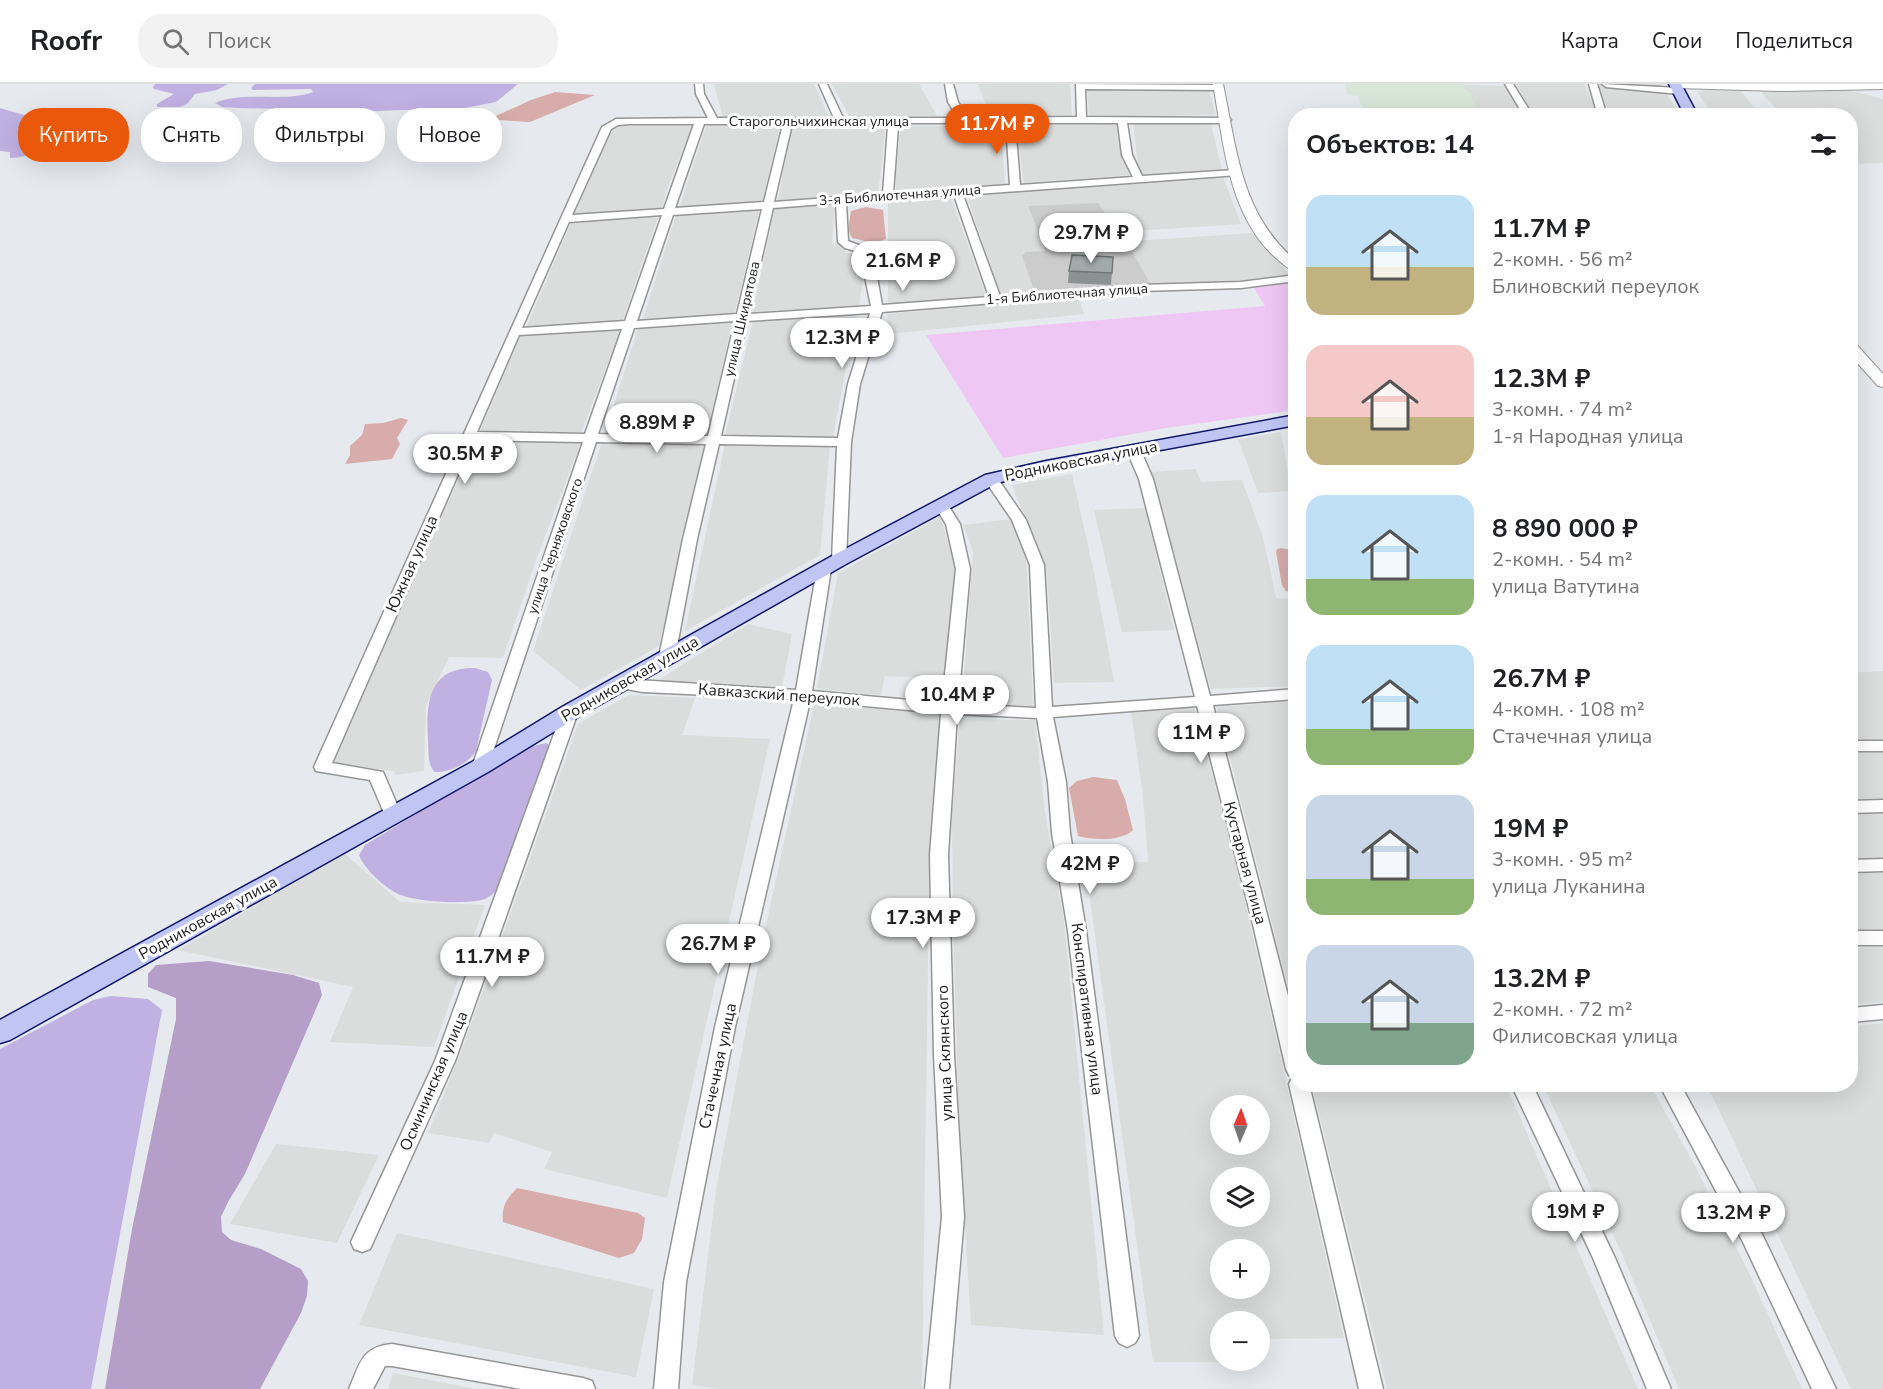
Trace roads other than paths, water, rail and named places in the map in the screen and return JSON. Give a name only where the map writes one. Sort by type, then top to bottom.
[{"type":"main road","points":[[1677,87],[1688,108]]},
{"type":"main road","name":"Родниковская улица","points":[[0,1033],[480,767],[570,712],[832,564],[991,479],[1133,449],[1288,421]]},
{"type":"street","points":[[699,84],[707,121]]},
{"type":"street","points":[[823,84],[840,121]]},
{"type":"street","points":[[949,84],[953,102],[965,121]]},
{"type":"street","points":[[1509,84],[1524,108]]},
{"type":"street","points":[[1593,84],[1600,108]]},
{"type":"street","points":[[1606,84],[1784,88],[1883,86]]},
{"type":"street","points":[[1082,121],[1080,85],[1218,86],[1234,173],[1248,213],[1280,255],[1288,262]]},
{"type":"street","points":[[1122,120],[1127,155],[1138,178]]},
{"type":"street","name":"Старогольчихинская улица","points":[[629,121],[1226,120]]},
{"type":"street","name":"Южная улица","points":[[393,816],[377,776],[322,766],[607,127],[616,122],[629,121]]},
{"type":"street","name":"улица Черняховского","points":[[480,767],[669,212],[707,121]]},
{"type":"street","name":"улица Шкирятова","points":[[668,657],[690,539],[788,121]]},
{"type":"street","points":[[888,196],[893,126],[899,121]]},
{"type":"street","points":[[1010,121],[1015,187]]},
{"type":"street","name":"3-я Библиотечная улица","points":[[566,219],[1234,173]]},
{"type":"street","points":[[957,191],[996,299]]},
{"type":"street","points":[[841,200],[843,242],[849,246],[872,251],[876,255],[871,277],[877,309]]},
{"type":"street","name":"1-я Библиотечная улица","points":[[514,332],[877,309],[1151,288],[1241,285],[1288,279]]},
{"type":"street","name":"Стачечная улица","points":[[666,1389],[675,1282],[725,1027],[832,564],[844,442],[854,384],[877,309]]},
{"type":"street","points":[[1858,355],[1883,383]]},
{"type":"street","points":[[470,436],[844,442]]},
{"type":"street","name":"Кустарная улица","points":[[1133,449],[1146,479],[1261,920],[1288,1035]]},
{"type":"street","name":"Конспиративная улица","points":[[991,479],[1019,520],[1036,565],[1044,713],[1057,782],[1061,833],[1077,931],[1127,1336]]},
{"type":"street","name":"улица Склянского","points":[[937,1389],[953,1217],[944,1055],[939,855],[963,569],[953,525],[941,505]]},
{"type":"street","name":"Кавказский переулок","points":[[621,684],[803,695],[950,709],[1044,713],[1288,695]]},
{"type":"street","name":"Осмининская улица","points":[[362,1242],[445,1061],[570,712]]},
{"type":"street","points":[[1858,746],[1883,746]]},
{"type":"street","points":[[1858,807],[1883,806]]},
{"type":"street","points":[[1858,866],[1883,865]]},
{"type":"street","points":[[1858,938],[1883,938]]},
{"type":"street","points":[[1858,1014],[1883,1012]]},
{"type":"street","points":[[1301,1092],[1371,1389]]},
{"type":"street","points":[[1525,1092],[1604,1258],[1659,1389]]},
{"type":"street","points":[[1673,1092],[1752,1237],[1824,1389]]},
{"type":"street","points":[[361,1389],[372,1363],[379,1356],[392,1355],[583,1389]]}]
